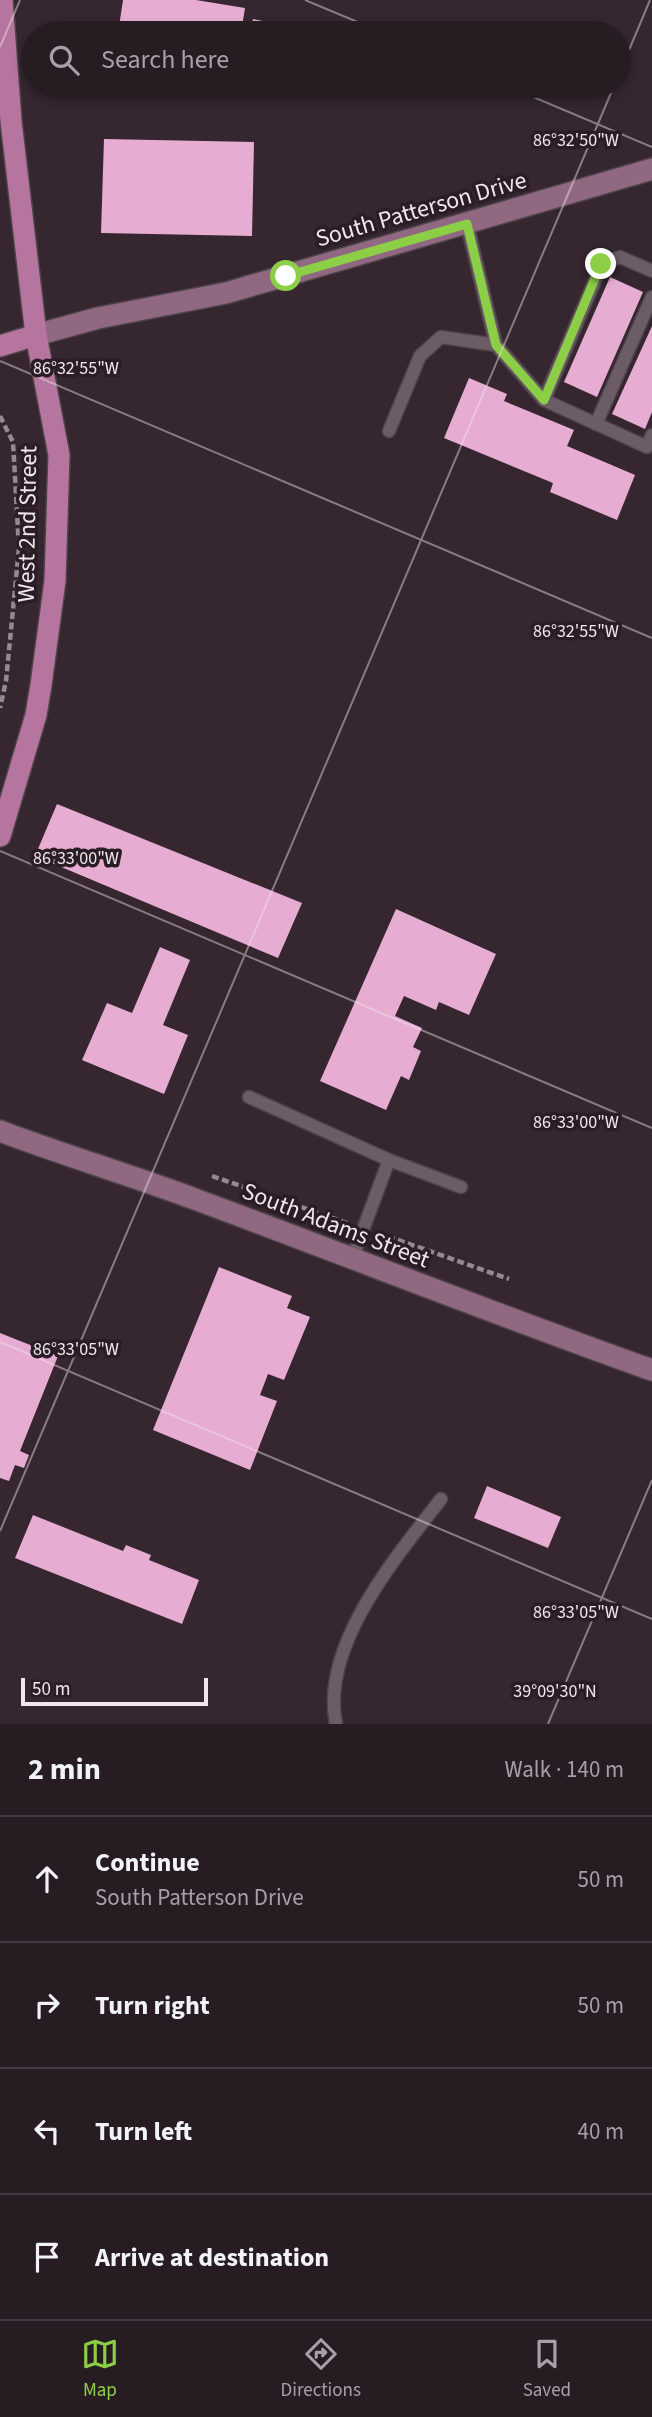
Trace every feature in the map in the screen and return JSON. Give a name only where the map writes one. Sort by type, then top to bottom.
[{"type":"main road","name":"West 2nd Street","points":[[0,836],[36,715],[55,582],[59,454],[36,335],[6,121],[2,0]]},
{"type":"main road","name":"South Patterson Drive","points":[[0,346],[36,335]]},
{"type":"street","name":"South Patterson Drive","points":[[36,335],[98,318],[226,293],[652,169]]},
{"type":"street","name":"South Adams Street","points":[[0,1131],[152,1183],[484,1310],[652,1370]]},
{"type":"lane","points":[[467,224],[496,345],[544,400],[647,447],[652,435]]},
{"type":"lane","points":[[544,400],[601,264],[620,257],[652,271]]},
{"type":"lane","points":[[596,424],[652,297]]},
{"type":"lane","points":[[389,431],[420,356],[440,337],[496,345]]},
{"type":"lane","points":[[249,1097],[389,1160],[461,1187]]},
{"type":"lane","points":[[352,1259],[389,1160]]},
{"type":"lane","points":[[336,1724],[332,1704],[337,1666],[354,1626],[396,1556],[441,1499]]},
{"type":"path","points":[[0,416],[13,442],[19,548],[6,681],[0,708]]},
{"type":"building","points":[[123,0],[196,0],[245,8],[243,21],[120,21]]},
{"type":"building","points":[[104,139],[254,142],[252,236],[101,233]]},
{"type":"building","points":[[610,277],[643,292],[597,397],[564,382]]},
{"type":"building","points":[[652,326],[652,412],[645,429],[612,414]]},
{"type":"building","points":[[469,378],[507,394],[504,401],[574,430],[567,446],[635,475],[617,520],[550,492],[553,483],[444,438]]},
{"type":"building","points":[[57,804],[302,903],[278,958],[35,856]]},
{"type":"building","points":[[396,909],[496,954],[469,1015],[439,1002],[436,1010],[404,996],[395,1016],[422,1028],[413,1047],[421,1051],[409,1080],[401,1076],[386,1110],[320,1081]]},
{"type":"building","points":[[160,947],[190,960],[163,1025],[188,1035],[164,1094],[82,1060],[107,1003],[132,1013]]},
{"type":"building","points":[[219,1267],[292,1296],[287,1308],[310,1317],[284,1380],[268,1374],[260,1395],[277,1401],[250,1470],[153,1430]]},
{"type":"building","points":[[0,1333],[58,1356],[20,1451],[29,1455],[24,1468],[15,1465],[9,1481],[0,1478]]},
{"type":"building","points":[[487,1486],[561,1517],[548,1548],[474,1518]]},
{"type":"building","points":[[33,1515],[123,1551],[126,1545],[151,1555],[149,1560],[199,1580],[182,1624],[15,1558]]},
{"type":"route","points":[[286,276],[467,224],[496,345],[544,400],[601,264]]}]
